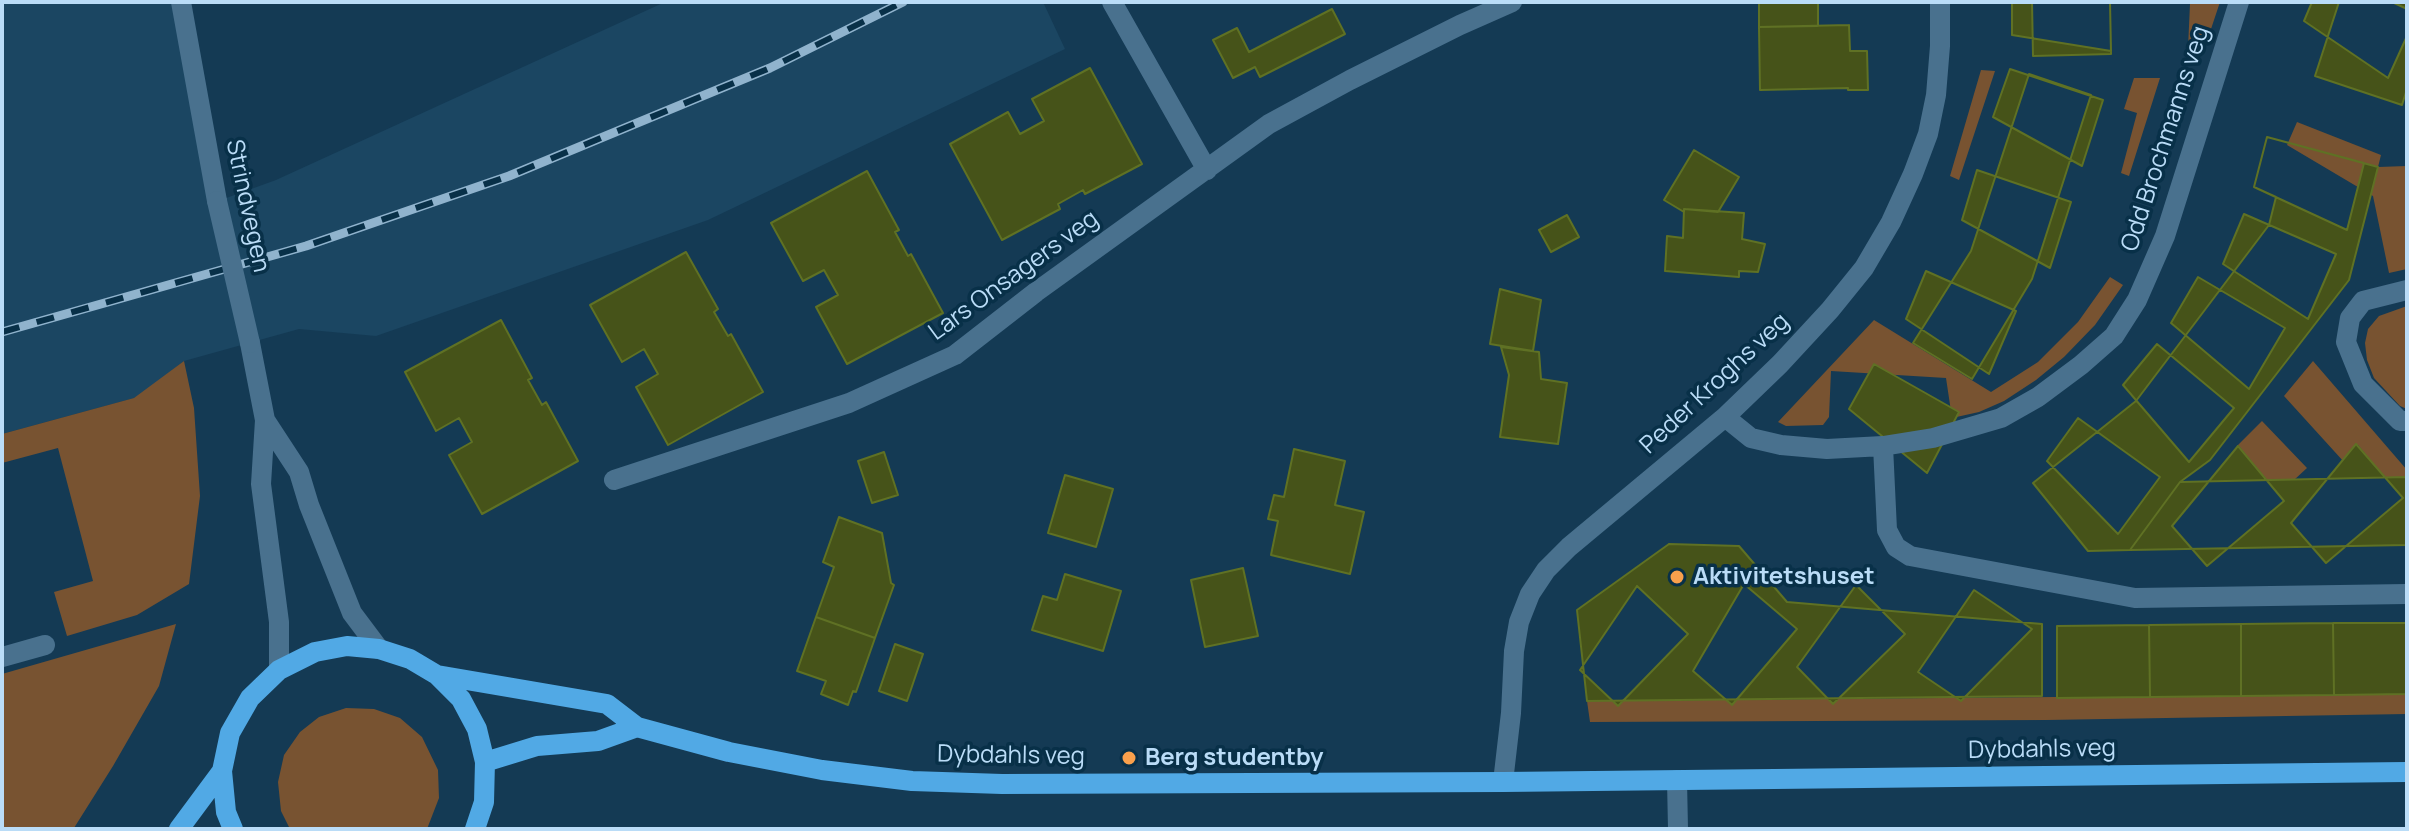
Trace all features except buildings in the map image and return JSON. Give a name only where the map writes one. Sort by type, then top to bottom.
[{"type":"main road","points":[[233,829],[226,812],[222,771],[230,733],[250,698],[279,670],[315,652],[347,646],[379,649],[410,659],[437,675],[461,699],[477,729],[485,762],[484,802],[475,829]]},
{"type":"main road","name":"Dybdahls veg","points":[[437,675],[607,704],[637,727],[729,752],[822,770],[912,781],[1002,784],[1503,782],[2407,772]]},
{"type":"main road","points":[[485,762],[537,746],[598,741],[637,727]]},
{"type":"main road","points":[[179,829],[222,771]]},
{"type":"street","name":"Strindvegen","points":[[181,2],[217,201],[265,420],[261,484],[279,622],[279,670]]},
{"type":"street","points":[[1112,2],[1207,170]]},
{"type":"street","name":"Lars Onsagers veg","points":[[614,480],[849,403],[955,355],[1036,292],[1269,124],[1391,59],[1512,2]]},
{"type":"street","name":"Peder Kroghs veg","points":[[1503,782],[1514,651],[1519,622],[1530,594],[1546,570],[1569,547],[1725,417],[1780,364],[1864,268],[1891,222],[1928,134],[1936,95],[1940,2]]},
{"type":"street","name":"Odd Brochmanns veg","points":[[1725,417],[1751,438],[1781,445],[1827,449],[1883,446],[1933,438],[2001,418],[2038,397],[2081,365],[2114,336],[2137,300],[2165,236],[2239,2]]},
{"type":"street","points":[[2407,290],[2363,301],[2350,318],[2346,342],[2363,384],[2400,421],[2407,421]]},
{"type":"street","name":"Strindvegen","points":[[265,420],[299,472],[352,613],[379,649]]},
{"type":"street","points":[[1883,446],[1887,530],[1896,547],[1910,556],[2135,598],[2407,594]]},
{"type":"street","points":[[2,657],[45,645]]},
{"type":"street","points":[[1677,780],[1678,829]]},
{"type":"shaded area","points":[[2,2],[181,2],[218,201],[276,180],[665,2],[1043,2],[1065,49],[708,220],[376,336],[299,329],[184,361],[138,397],[2,434]]},
{"type":"shaded area","points":[[2220,2],[2205,47],[2200,52],[2193,52],[2188,48],[2190,4]]},
{"type":"shaded area","points":[[1981,70],[1995,71],[1959,180],[1950,176]]},
{"type":"shaded area","points":[[2134,78],[2160,78],[2129,176],[2121,173],[2137,113],[2124,109]]},
{"type":"shaded area","points":[[2297,122],[2381,155],[2378,167],[2407,166],[2407,269],[2389,273],[2373,196],[2287,145]]},
{"type":"shaded area","points":[[2110,277],[2123,285],[2095,325],[2064,357],[2004,401],[1979,412],[1952,418],[1946,378],[1831,371],[1829,417],[1823,425],[1786,426],[1778,422],[1874,320],[1991,392],[2038,362],[2078,322]]},
{"type":"shaded area","points":[[2407,306],[2407,409],[2400,406],[2374,378],[2365,343],[2368,329],[2379,316]]},
{"type":"shaded area","points":[[184,361],[194,408],[200,496],[189,584],[137,615],[67,636],[54,592],[93,581],[58,448],[2,463],[2,434],[134,398]]},
{"type":"shaded area","points":[[2313,361],[2407,470],[2407,478],[2386,479],[2358,445],[2344,462],[2284,396]]},
{"type":"shaded area","points":[[2262,421],[2307,468],[2294,480],[2267,480],[2238,445]]},
{"type":"shaded area","points":[[176,624],[159,686],[74,828],[2,829],[2,674]]},
{"type":"shaded area","points":[[2407,694],[2407,714],[2046,720],[1590,722],[1587,701]]},
{"type":"shaded area","points":[[346,708],[374,709],[400,718],[422,737],[438,770],[439,798],[427,829],[290,829],[281,811],[278,782],[284,755],[300,732],[319,717]]},
{"type":"railway","points":[[2,332],[306,246],[509,176],[770,68],[903,2]]},
{"type":"place","name":"Aktivitetshuset","points":[[1677,577]]},
{"type":"place","name":"Berg studentby","points":[[1129,758]]}]
